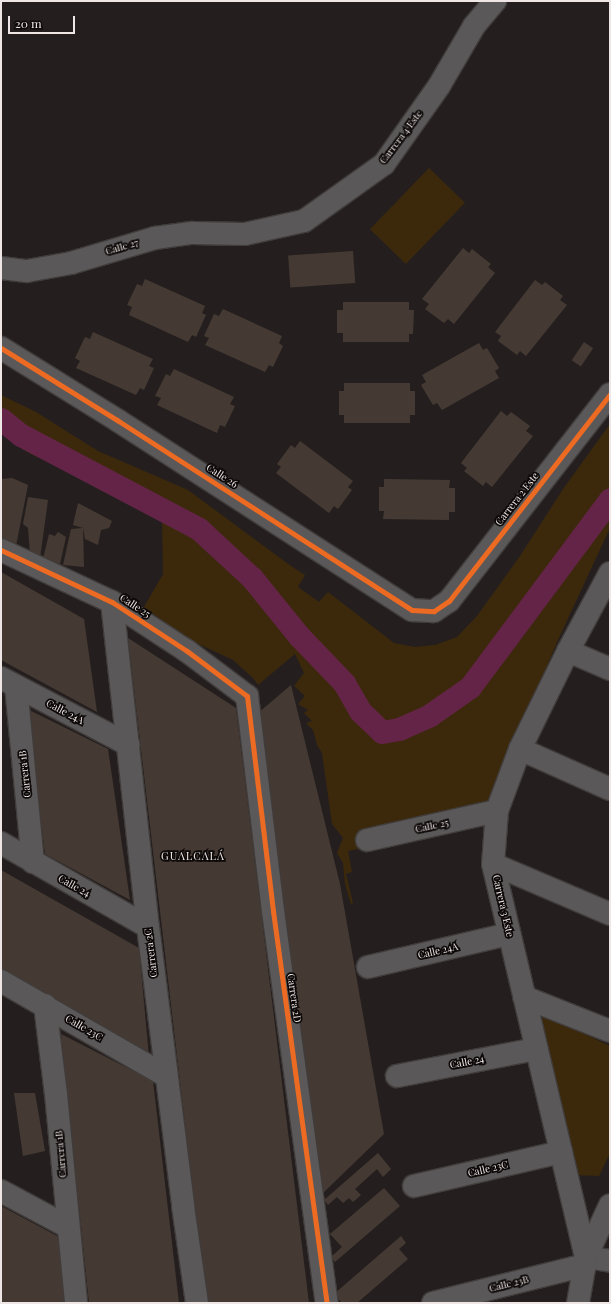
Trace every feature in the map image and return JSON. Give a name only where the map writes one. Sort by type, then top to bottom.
[{"type":"street","name":"Carrera 4 Este","points":[[245,234],[304,221],[384,164],[438,86],[474,26],[495,1]]},
{"type":"street","name":"Calle 27","points":[[1,268],[27,271],[71,263],[155,238],[192,233],[245,234]]},
{"type":"street","name":"Calle 26","points":[[1,348],[117,420],[412,610],[434,611]]},
{"type":"street","name":"Carrera 2 Este","points":[[434,611],[449,601],[610,394]]},
{"type":"street","name":"Calle 25","points":[[1,550],[112,602],[187,652],[247,696]]},
{"type":"street","name":"Carrera 3 Este","points":[[585,1261],[561,1152],[493,864],[497,811],[520,749],[568,651],[610,573]]},
{"type":"street","name":"Carrera 2C","points":[[112,602],[166,1076],[197,1303]]},
{"type":"street","points":[[568,651],[610,669]]},
{"type":"street","name":"Calle 24A","points":[[8,682],[129,745]]},
{"type":"street","name":"Carrera 1B","points":[[8,682],[33,862]]},
{"type":"street","name":"Carrera 2D","points":[[247,696],[274,919],[327,1303]]},
{"type":"street","points":[[520,749],[610,789]]},
{"type":"street","name":"Calle 25","points":[[367,840],[497,811]]},
{"type":"street","name":"Calle 24","points":[[1,843],[148,927]]},
{"type":"street","points":[[493,864],[610,914]]},
{"type":"street","name":"Calle 24A","points":[[368,967],[509,934]]},
{"type":"street","name":"Calle 23C","points":[[1,981],[166,1076]]},
{"type":"street","points":[[524,997],[610,1031]]},
{"type":"street","name":"Carrera 1B","points":[[45,1005],[56,1094],[76,1303]]},
{"type":"street","name":"Calle 24","points":[[398,1076],[536,1049]]},
{"type":"street","name":"Calle 23C","points":[[414,1186],[561,1152]]},
{"type":"street","points":[[1,1191],[68,1227]]},
{"type":"street","points":[[578,1303],[585,1261],[610,1205]]},
{"type":"street","name":"Calle 23B","points":[[433,1303],[585,1261],[610,1261]]},
{"type":"shaded area","points":[[429,168],[465,203],[406,264],[370,229]]},
{"type":"shaded area","points":[[1,395],[36,412],[98,451],[188,490],[305,575],[298,587],[319,602],[328,592],[394,643],[415,647],[435,645],[457,637],[477,616],[520,556],[563,489],[610,424],[610,528],[558,640],[479,825],[348,851],[352,872],[346,874],[353,903],[351,904],[345,884],[343,863],[337,853],[343,838],[332,824],[322,753],[317,745],[313,730],[306,723],[312,721],[304,713],[308,710],[298,704],[305,696],[294,686],[304,673],[295,654],[258,685],[254,679],[233,660],[188,639],[144,607],[163,574],[162,518],[27,452],[1,433]]},
{"type":"shaded area","points":[[538,1012],[610,1046],[610,1153],[599,1176],[574,1175]]},
{"type":"building","points":[[463,248],[469,253],[472,249],[491,264],[488,267],[495,273],[454,324],[448,319],[444,323],[425,309],[429,304],[422,299]]},
{"type":"building","points":[[353,251],[355,283],[290,287],[288,256]]},
{"type":"building","points":[[145,279],[205,306],[202,313],[206,315],[196,337],[192,335],[188,342],[129,315],[132,307],[127,305],[137,284],[142,286]]},
{"type":"building","points":[[535,280],[542,285],[545,282],[563,296],[560,300],[567,305],[526,356],[520,351],[517,355],[498,341],[501,336],[495,332]]},
{"type":"building","points":[[343,302],[409,302],[409,310],[414,310],[413,334],[409,334],[409,342],[343,342],[343,333],[337,333],[337,310],[343,310]]},
{"type":"building","points":[[223,309],[282,336],[279,343],[283,346],[273,367],[269,365],[265,372],[205,345],[209,338],[204,336],[214,314],[219,316]]},
{"type":"building","points":[[93,332],[153,359],[149,366],[154,368],[144,390],[140,388],[136,395],[76,368],[80,361],[75,358],[85,337],[90,339]]},
{"type":"building","points":[[584,342],[593,348],[581,366],[572,360]]},
{"type":"building","points":[[479,343],[483,350],[487,348],[499,368],[495,371],[499,378],[442,410],[437,403],[433,405],[421,385],[426,382],[422,375]]},
{"type":"building","points":[[174,369],[234,397],[230,404],[235,406],[225,427],[220,425],[217,433],[157,405],[161,398],[155,396],[166,374],[170,376]]},
{"type":"building","points":[[344,383],[410,383],[410,391],[415,391],[415,415],[410,415],[410,423],[344,423],[344,415],[339,415],[339,391],[344,391]]},
{"type":"building","points":[[501,411],[507,416],[511,412],[530,426],[526,431],[533,436],[492,487],[486,482],[483,486],[464,471],[467,468],[461,463]]},
{"type":"building","points":[[300,441],[353,481],[348,487],[352,490],[338,509],[334,506],[329,513],[276,473],[281,467],[277,464],[291,445],[295,448]]},
{"type":"building","points":[[12,478],[28,485],[16,546],[1,538],[2,479]]},
{"type":"building","points":[[384,479],[450,480],[449,488],[455,488],[455,512],[449,512],[449,520],[383,519],[384,511],[379,511],[379,487],[384,487]]},
{"type":"building","points":[[28,497],[48,500],[40,558],[30,554],[28,528],[23,524]]},
{"type":"building","points":[[78,503],[112,521],[109,528],[101,530],[98,545],[85,539],[83,528],[73,525]]},
{"type":"building","points":[[83,528],[84,567],[63,565],[71,529]]},
{"type":"building","points":[[58,532],[66,537],[60,564],[43,559],[49,534],[55,536]]},
{"type":"building","points":[[1,572],[84,619],[97,712],[1,660]]},
{"type":"building","points":[[128,638],[236,708],[309,1303],[206,1303]]},
{"type":"building","points":[[291,685],[340,884],[384,1134],[322,1194],[258,713]]},
{"type":"building","points":[[27,709],[108,749],[130,900],[45,854]]},
{"type":"building","points":[[1,870],[139,948],[149,1057],[1,974]]},
{"type":"building","points":[[61,1034],[153,1081],[179,1303],[89,1303]]},
{"type":"building","points":[[14,1093],[35,1093],[45,1151],[23,1156]]},
{"type":"building","points":[[378,1153],[391,1169],[383,1177],[377,1169],[355,1189],[361,1195],[353,1202],[349,1198],[343,1203],[337,1197],[328,1205],[324,1200]]},
{"type":"building","points":[[384,1188],[400,1206],[335,1262],[331,1257],[342,1247],[330,1234]]},
{"type":"building","points":[[1,1206],[59,1237],[66,1303],[1,1303]]},
{"type":"building","points":[[401,1236],[406,1243],[399,1249],[408,1259],[357,1303],[342,1303],[334,1294]]},
{"type":"waterway","points":[[1,419],[21,435],[199,529],[252,578],[299,636],[344,683],[360,711],[382,732],[399,729],[430,715],[470,687],[610,499]]},
{"type":"cycle path","points":[[1,348],[117,420],[412,610],[434,611],[449,601],[610,394]]},
{"type":"cycle path","points":[[1,550],[112,602],[187,651],[247,696],[273,911],[327,1303]]},
{"type":"district","name":"GUALCALÁ","points":[[193,856]]}]
